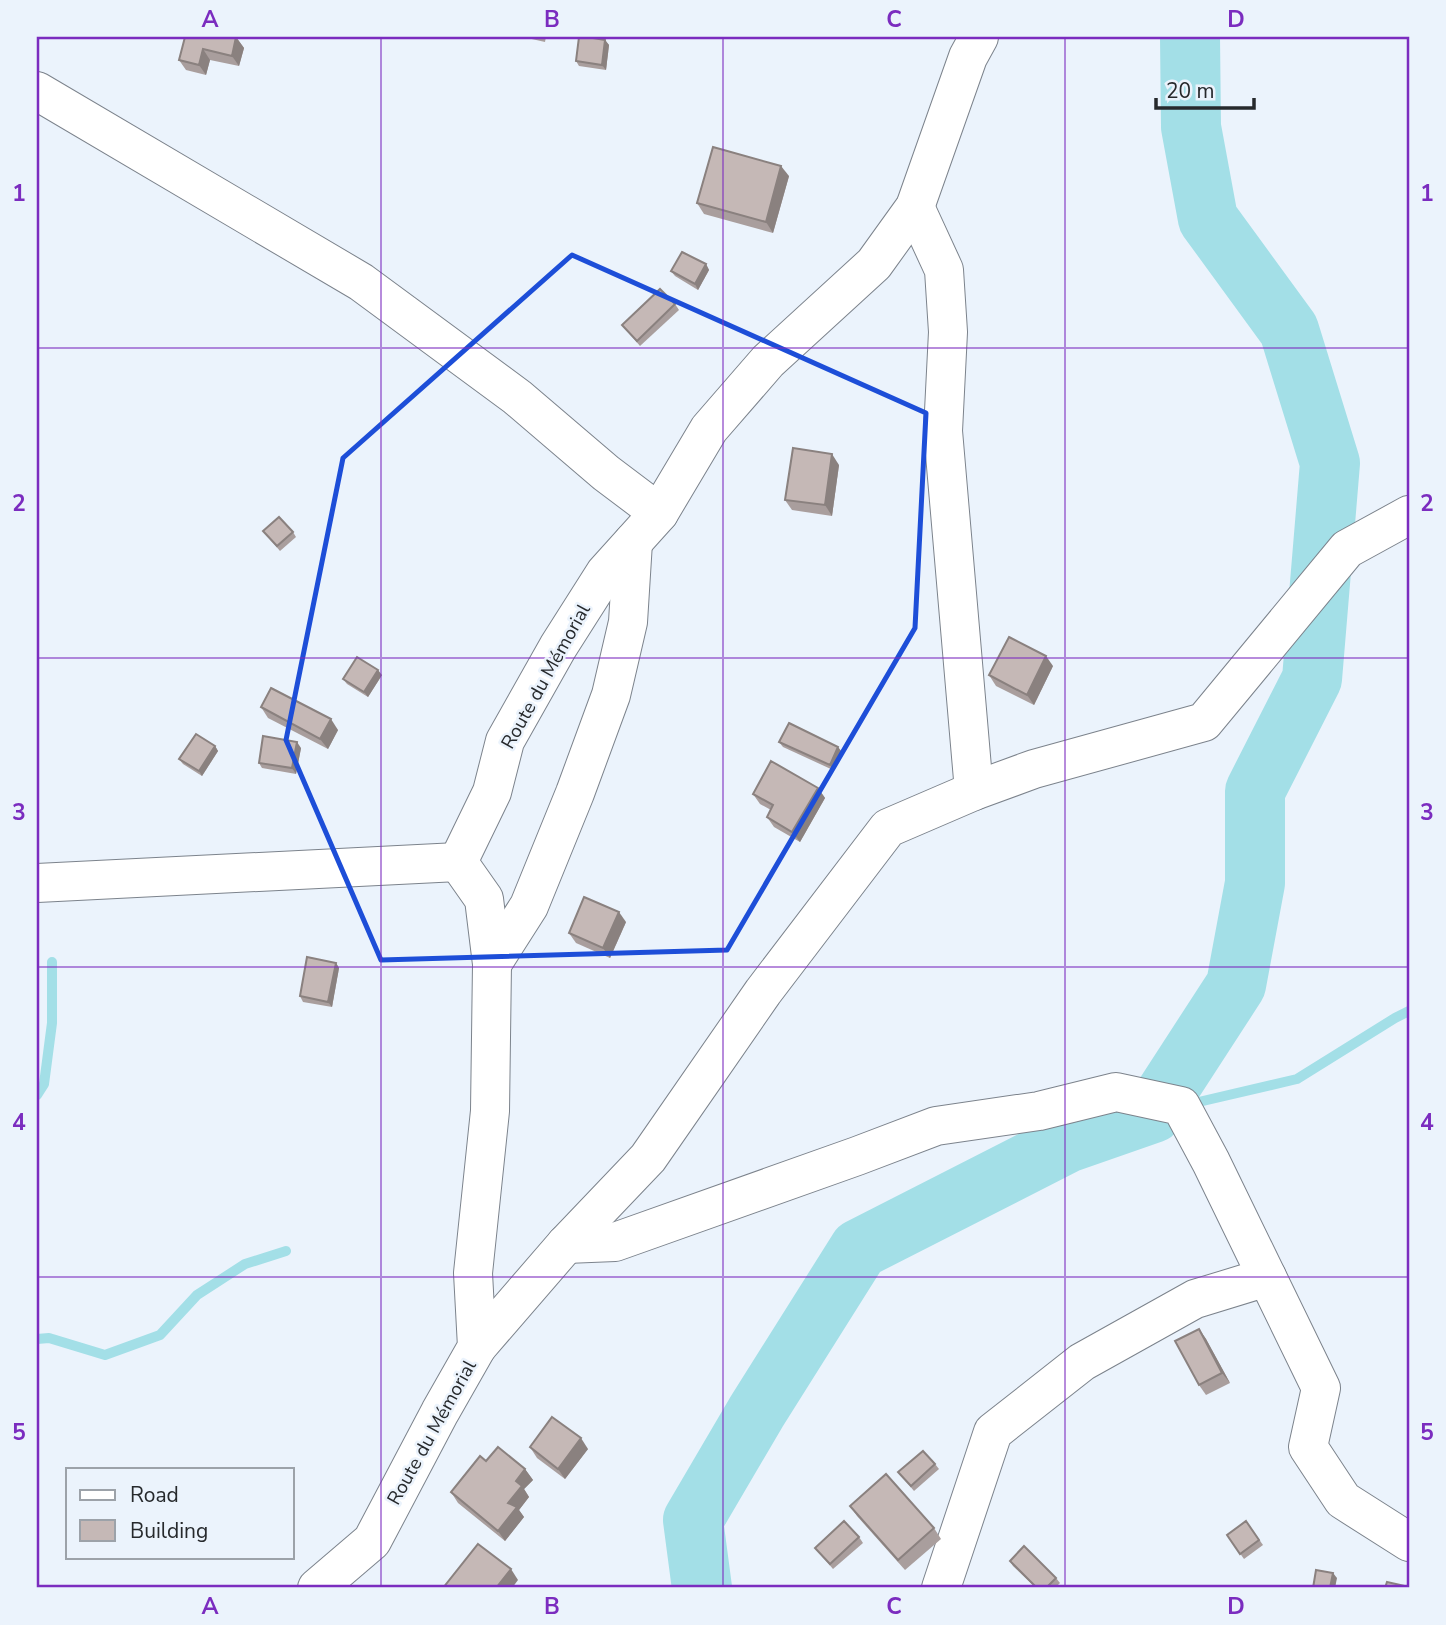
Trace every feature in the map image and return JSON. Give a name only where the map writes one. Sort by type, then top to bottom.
[{"type":"street","name":"Route du Mémorial","points":[[317,1588],[372,1541],[477,1347],[474,1273],[490,1111],[492,964],[484,899],[458,862],[492,792],[505,741],[558,647],[605,573],[659,513],[709,429],[768,360],[874,264],[915,207],[968,57],[979,37]]},
{"type":"street","points":[[37,92],[361,282],[517,397],[606,473],[659,513]]},
{"type":"street","points":[[915,207],[944,270],[948,332],[943,431],[974,791]]},
{"type":"street","points":[[477,1347],[566,1244],[648,1158],[763,992],[888,828],[1034,769],[1204,722],[1347,549],[1409,515]]},
{"type":"street","points":[[492,964],[530,906],[611,695],[628,622],[633,542]]},
{"type":"street","points":[[37,883],[458,862]]},
{"type":"street","points":[[566,1244],[615,1242],[936,1126],[1039,1111],[1116,1092],[1181,1106],[1321,1388],[1308,1447],[1343,1500],[1409,1542]]},
{"type":"street","points":[[942,1588],[993,1432],[1082,1362],[1195,1299],[1267,1277]]},
{"type":"highlighted area","points":[[572,255],[926,413],[915,628],[727,950],[381,960],[286,740],[343,458]]},
{"type":"building","points":[[185,37],[236,37],[232,56],[203,49],[199,65],[179,60]]},
{"type":"building","points":[[579,37],[605,40],[602,65],[576,61]]},
{"type":"building","points":[[713,147],[781,166],[766,222],[697,203]]},
{"type":"building","points":[[682,252],[706,264],[695,284],[671,271]]},
{"type":"building","points":[[660,289],[675,304],[637,341],[622,325]]},
{"type":"building","points":[[793,448],[832,454],[825,505],[785,500]]},
{"type":"building","points":[[279,517],[293,532],[277,546],[263,531]]},
{"type":"building","points":[[1009,637],[1046,656],[1027,695],[989,675]]},
{"type":"building","points":[[357,657],[378,670],[364,692],[343,679]]},
{"type":"building","points":[[271,688],[331,719],[320,739],[261,707]]},
{"type":"building","points":[[789,723],[838,747],[830,765],[779,742]]},
{"type":"building","points":[[196,734],[215,746],[199,771],[179,759]]},
{"type":"building","points":[[263,736],[297,742],[292,768],[259,763]]},
{"type":"building","points":[[771,761],[818,788],[792,832],[767,817],[773,805],[753,794]]},
{"type":"building","points":[[584,897],[619,912],[603,948],[569,933]]},
{"type":"building","points":[[307,957],[336,963],[328,1002],[300,996]]},
{"type":"building","points":[[1199,1329],[1222,1373],[1199,1385],[1175,1341]]},
{"type":"building","points":[[552,1417],[581,1438],[558,1469],[530,1447]]},
{"type":"building","points":[[498,1447],[525,1469],[516,1481],[522,1486],[508,1503],[517,1507],[498,1531],[451,1492],[480,1456],[486,1461]]},
{"type":"building","points":[[923,1451],[935,1464],[911,1486],[898,1472]]},
{"type":"building","points":[[886,1474],[934,1528],[898,1560],[850,1506]]},
{"type":"building","points":[[844,1521],[859,1537],[830,1564],[815,1548]]},
{"type":"building","points":[[1246,1521],[1259,1540],[1240,1554],[1227,1535]]},
{"type":"building","points":[[478,1544],[511,1569],[496,1588],[443,1588]]},
{"type":"building","points":[[1024,1546],[1056,1578],[1046,1588],[1037,1588],[1010,1561]]},
{"type":"building","points":[[1316,1570],[1333,1573],[1330,1588],[1313,1588]]},
{"type":"building","points":[[1387,1582],[1405,1586],[1405,1588],[1385,1588]]},
{"type":"waterway","points":[[702,1588],[693,1520],[757,1411],[859,1249],[1067,1143],[1153,1113],[1236,985],[1255,883],[1255,791],[1312,679],[1330,463],[1289,330],[1208,219],[1191,127],[1190,37]]},
{"type":"waterway","points":[[37,1095],[44,1084],[52,1023],[52,962]]},
{"type":"waterway","points":[[1190,1104],[1297,1079],[1409,1011]]},
{"type":"waterway","points":[[37,1339],[49,1338],[105,1355],[160,1335],[197,1295],[245,1264],[286,1251]]}]
